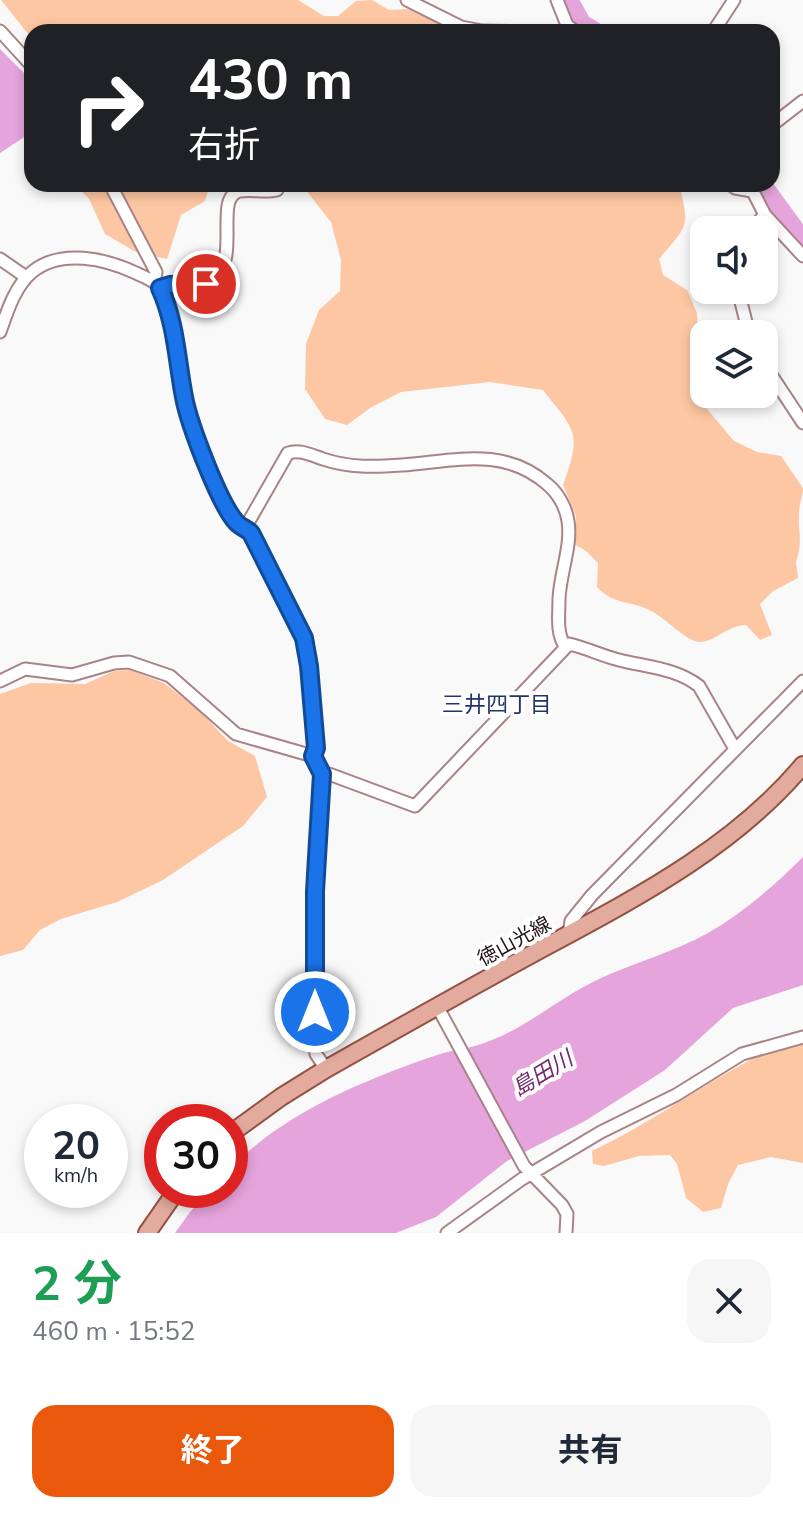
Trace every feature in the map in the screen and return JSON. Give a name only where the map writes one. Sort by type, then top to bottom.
[{"type":"main road","name":"徳山光線","points":[[248,1121],[326,1069],[676,873],[733,834],[780,792],[803,765]]},
{"type":"main road","points":[[147,1233],[164,1208]]},
{"type":"street","points":[[407,0],[455,24]]},
{"type":"street","points":[[557,0],[567,24]]},
{"type":"street","points":[[718,24],[734,0]]},
{"type":"street","points":[[0,31],[24,57]]},
{"type":"street","points":[[780,119],[803,101]]},
{"type":"street","points":[[114,192],[156,272],[157,285],[174,332],[184,400],[193,430],[226,508],[238,525],[251,533],[304,638],[316,748],[313,756],[322,774],[315,891],[314,1042],[316,1054],[326,1069]]},
{"type":"street","points":[[0,332],[8,308],[26,277],[43,265],[94,258],[113,262],[157,285],[206,284],[215,280],[228,257],[226,205],[238,192]]},
{"type":"street","points":[[752,192],[765,215],[803,256]]},
{"type":"street","points":[[0,259],[26,277]]},
{"type":"street","points":[[778,385],[803,423]]},
{"type":"street","points":[[245,528],[288,453],[297,450],[358,467],[476,459],[520,465],[553,490],[564,505],[568,521],[558,621],[560,639],[565,646]]},
{"type":"street","points":[[322,774],[415,806],[569,644],[690,679],[707,699],[735,749]]},
{"type":"street","points":[[0,681],[25,669],[72,675],[129,662],[170,676],[236,734],[313,756]]},
{"type":"street","points":[[569,934],[571,921],[592,895],[803,681]]},
{"type":"street","points":[[437,1006],[528,1170],[562,1205],[567,1214],[566,1233]]},
{"type":"street","points":[[447,1233],[528,1170],[676,1095],[742,1054],[803,1037]]},
{"type":"shaded area","points":[[1,0],[298,0],[324,16],[338,16],[356,1],[372,0],[389,10],[407,9],[444,24],[24,24],[24,29]]},
{"type":"shaded area","points":[[82,192],[208,192],[205,201],[181,215],[167,259],[136,252],[105,234],[89,199]]},
{"type":"shaded area","points":[[307,192],[681,192],[685,210],[684,225],[659,259],[663,275],[687,290],[690,304],[693,304],[697,313],[697,320],[690,320],[690,408],[706,408],[734,441],[757,452],[781,456],[803,488],[796,562],[798,578],[773,591],[760,604],[772,635],[760,640],[746,625],[705,641],[695,641],[653,612],[610,597],[597,587],[598,563],[574,544],[576,516],[563,485],[573,454],[572,433],[563,415],[543,390],[490,382],[401,392],[370,408],[347,425],[325,419],[305,389],[306,344],[319,310],[340,291],[341,260],[331,222]]},
{"type":"shaded area","points":[[130,670],[164,683],[198,709],[228,741],[255,756],[267,797],[243,826],[163,880],[117,902],[61,919],[40,930],[23,950],[0,956],[0,694],[31,683],[85,684],[114,671]]},
{"type":"shaded area","points":[[803,1041],[803,1163],[771,1157],[738,1165],[721,1208],[703,1212],[686,1198],[677,1164],[670,1155],[639,1156],[604,1166],[593,1164],[592,1151],[750,1060]]},
{"type":"water","points":[[0,49],[24,73],[24,137],[0,153]]},
{"type":"water","name":"島田川","points":[[803,857],[803,985],[733,1008],[665,1070],[585,1121],[507,1161],[436,1217],[396,1233],[175,1233],[194,1208],[248,1208],[248,1152],[300,1115],[381,1075],[499,1037],[601,978],[695,940],[721,925],[770,888]]},
{"type":"waterway","points":[[567,0],[580,24]]},
{"type":"waterway","points":[[766,192],[803,243]]},
{"type":"district","name":"三井四丁目","points":[[497,704]]},
{"type":"route","points":[[206,284],[160,288],[174,332],[184,400],[193,430],[226,508],[238,525],[251,533],[304,638],[316,748],[313,756],[322,774],[315,891],[315,1012]]}]
